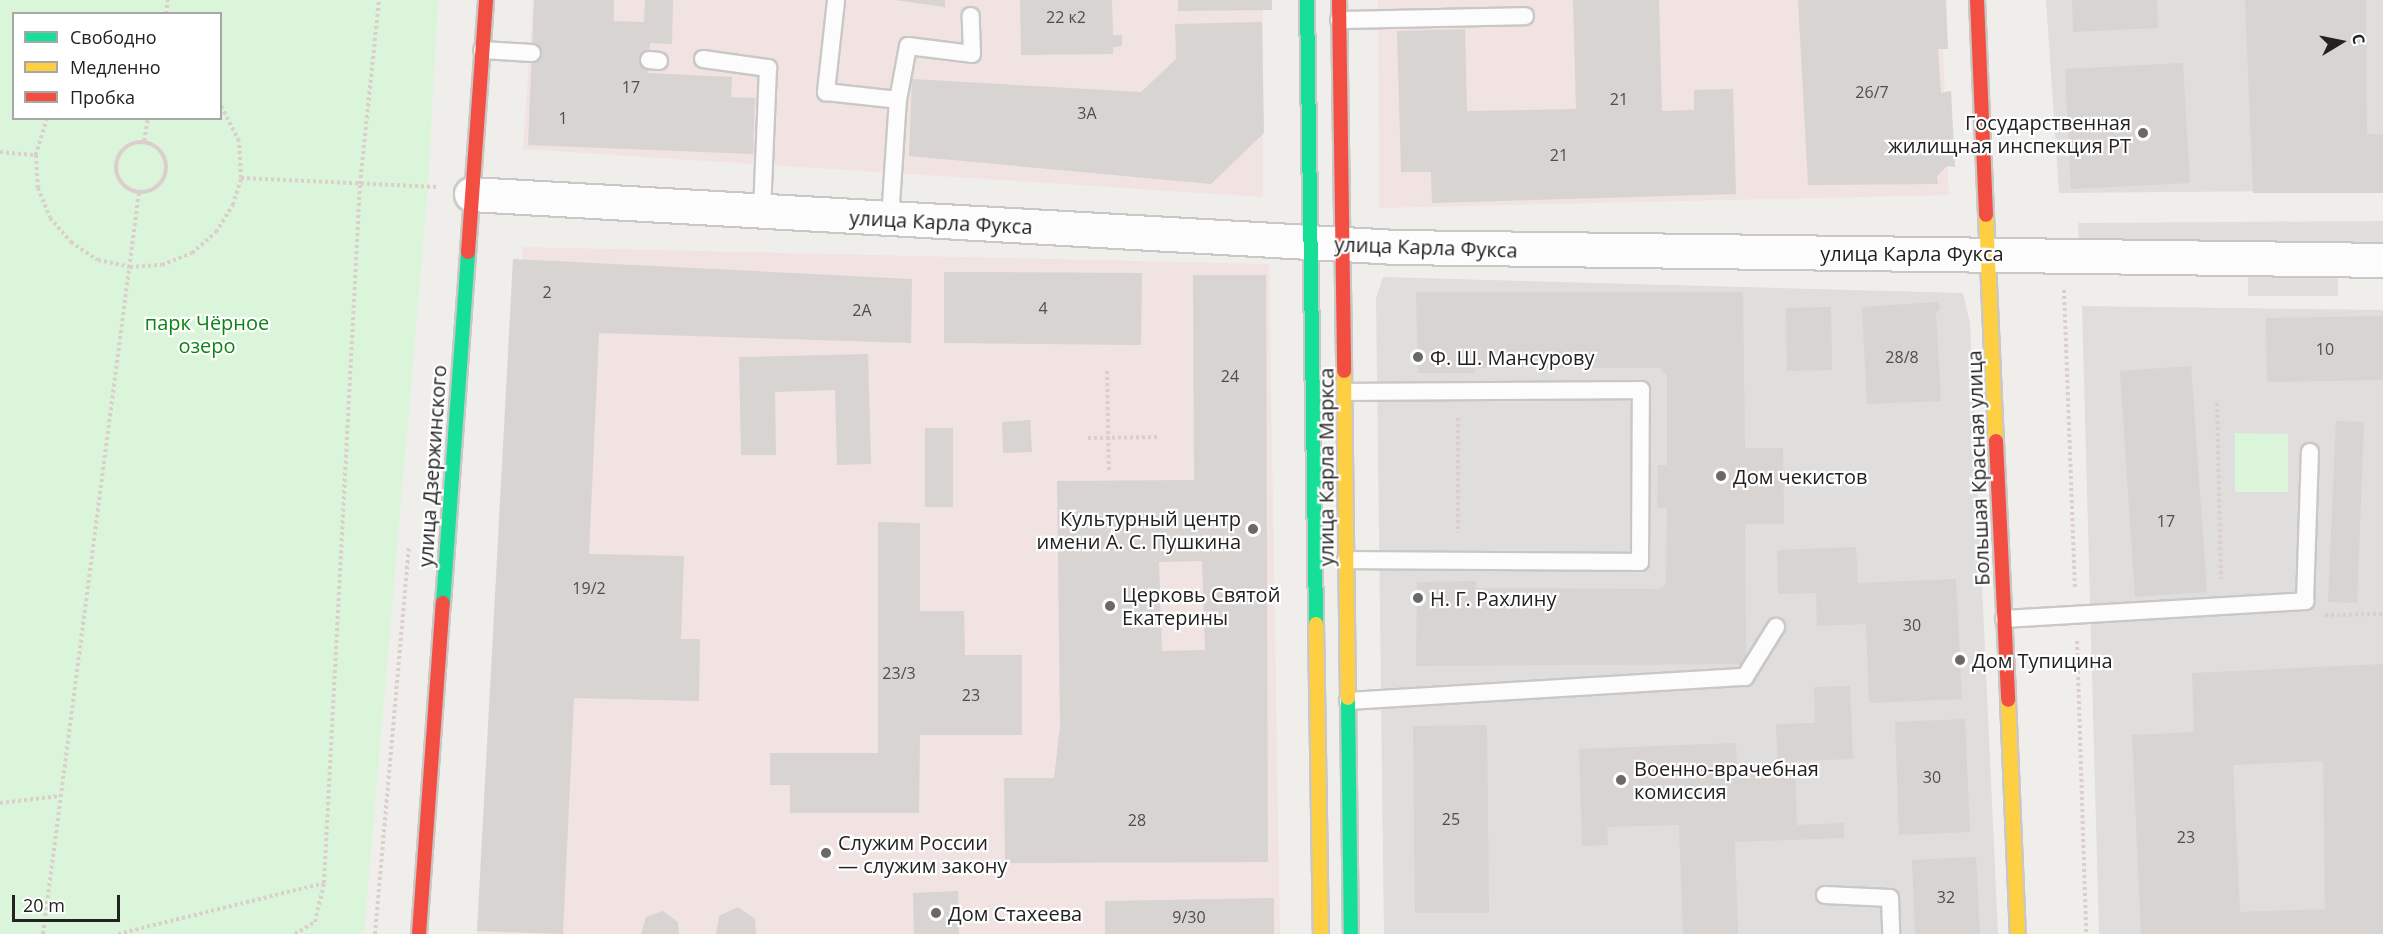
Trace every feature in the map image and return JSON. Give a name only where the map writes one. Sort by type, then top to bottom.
[{"type":"main road","name":"улица Дзержинского","points":[[419,934],[455,191],[482,50],[486,0]]},
{"type":"main road","name":"улица Карла Маркса","points":[[1307,0],[1321,934]]},
{"type":"main road","name":"улица Карла Маркса","points":[[1339,0],[1346,392],[1351,934]]},
{"type":"main road","name":"Большая Красная улица","points":[[1977,0],[2018,934]]},
{"type":"street","name":"улица Карла Фукса","points":[[455,191],[1343,245],[1712,254],[1988,252],[2383,260]]},
{"type":"lane","points":[[836,1],[826,92],[898,100]]},
{"type":"lane","points":[[890,219],[898,100],[908,46],[972,54],[971,16]]},
{"type":"lane","points":[[1339,20],[1525,16]]},
{"type":"lane","points":[[482,50],[532,53]]},
{"type":"lane","points":[[703,59],[768,68],[762,211]]},
{"type":"lane","points":[[1346,392],[1641,390],[1641,562],[1459,558],[1346,560]]},
{"type":"lane","points":[[2004,619],[2304,601],[2310,452]]},
{"type":"lane","points":[[1348,701],[1745,677],[1776,627]]},
{"type":"lane","points":[[1825,895],[1890,898],[1891,934]]},
{"type":"path","points":[[295,934],[315,922],[324,883],[360,184],[379,0]]},
{"type":"path","points":[[46,120],[36,155],[38,188],[50,218],[71,242],[98,260],[129,267],[162,265],[192,253],[216,232],[241,178],[239,141],[222,108]]},
{"type":"path","points":[[144,141],[148,120]]},
{"type":"path","points":[[144,141],[161,150],[167,169],[158,186],[139,192],[122,183],[116,164],[125,147],[144,141]]},
{"type":"path","points":[[0,152],[36,155]]},
{"type":"path","points":[[241,178],[455,191]]},
{"type":"path","points":[[43,934],[139,192]]},
{"type":"path","points":[[1107,370],[1106,437],[1109,471]]},
{"type":"path","points":[[1458,392],[1459,558]]},
{"type":"path","points":[[2217,403],[2222,607]]},
{"type":"path","points":[[1088,438],[1159,437]]},
{"type":"path","points":[[2304,601],[2328,617],[2383,614]]},
{"type":"path","points":[[0,803],[60,796]]},
{"type":"path","points":[[118,934],[324,883]]},
{"type":"shaded area","points":[[533,0],[1263,0],[1263,197],[523,149]]},
{"type":"shaded area","points":[[1378,0],[1941,0],[1949,195],[1379,208]]},
{"type":"shaded area","points":[[2046,0],[2383,0],[2383,190],[2059,193]]},
{"type":"shaded area","points":[[2383,221],[2383,250],[2079,245],[2078,223]]},
{"type":"shaded area","points":[[523,247],[1269,264],[1280,934],[477,934]]},
{"type":"shaded area","points":[[2248,263],[2338,265],[2338,296],[2248,296]]},
{"type":"shaded area","points":[[1383,277],[1963,293],[1970,323],[1998,934],[1384,934],[1376,298]]},
{"type":"shaded area","points":[[2082,306],[2383,310],[2383,934],[2099,934]]},
{"type":"green space","name":"парк Чёрное озеро","points":[[0,0],[438,0],[428,187],[364,934],[0,934]]},
{"type":"green space","points":[[2235,433],[2288,434],[2288,492],[2235,492]]},
{"type":"building","points":[[534,0],[614,0],[614,21],[644,22],[645,0],[673,0],[672,44],[650,43],[648,73],[732,77],[731,97],[755,98],[753,154],[528,145]]},
{"type":"building","points":[[895,0],[945,0],[945,7]]},
{"type":"building","points":[[1020,0],[1112,0],[1113,35],[1122,35],[1122,46],[1113,47],[1113,54],[1021,55]]},
{"type":"building","points":[[1178,0],[1272,0],[1272,10],[1178,11]]},
{"type":"building","points":[[1573,0],[1659,0],[1662,111],[1694,110],[1694,90],[1733,89],[1736,194],[1432,203],[1431,172],[1401,172],[1397,31],[1465,29],[1467,111],[1576,109]]},
{"type":"building","points":[[1798,0],[1946,0],[1948,49],[1938,49],[1941,93],[1951,91],[1955,167],[1947,166],[1937,176],[1938,184],[1808,185]]},
{"type":"building","points":[[2072,0],[2157,0],[2158,28],[2073,32]]},
{"type":"building","points":[[2245,0],[2366,0],[2367,134],[2383,134],[2383,193],[2253,193]]},
{"type":"building","points":[[1262,22],[1264,133],[1211,184],[909,156],[912,79],[1141,92],[1176,59],[1175,24]]},
{"type":"building","points":[[2183,63],[2190,183],[2071,189],[2065,69]]},
{"type":"building","points":[[513,259],[912,279],[911,343],[599,333],[589,554],[684,556],[681,639],[700,639],[699,701],[574,698],[563,934],[477,931]]},
{"type":"building","points":[[944,272],[1142,273],[1141,345],[944,343]]},
{"type":"building","points":[[1193,275],[1266,275],[1268,862],[1005,863],[1004,778],[1054,778],[1060,726],[1057,481],[1194,480]],"holes":[[[1202,561],[1205,650],[1162,651],[1159,562]]]},
{"type":"building","name":"Дом чекистов","points":[[1416,292],[1743,292],[1745,448],[1783,448],[1784,524],[1745,524],[1746,664],[1416,666],[1417,582],[1476,581],[1476,588],[1659,589],[1666,584],[1667,508],[1657,508],[1658,465],[1667,465],[1667,376],[1660,368],[1475,368],[1475,373],[1418,373]]},
{"type":"building","points":[[1937,302],[1941,307],[1936,313],[1941,401],[1867,404],[1862,307]]},
{"type":"building","points":[[1831,307],[1832,370],[1787,371],[1786,308]]},
{"type":"building","points":[[2383,316],[2383,380],[2267,382],[2266,318]]},
{"type":"building","points":[[868,354],[871,464],[837,465],[835,390],[775,392],[776,455],[741,455],[739,357]]},
{"type":"building","points":[[2191,366],[2207,592],[2135,597],[2120,371]]},
{"type":"building","points":[[1030,420],[1032,452],[1003,453],[1002,422]]},
{"type":"building","points":[[2336,421],[2364,422],[2357,603],[2328,602]]},
{"type":"building","points":[[925,428],[953,428],[953,507],[925,507]]},
{"type":"building","points":[[878,522],[920,523],[920,611],[964,611],[965,655],[1022,655],[1022,735],[920,735],[919,813],[790,813],[790,785],[770,785],[770,753],[878,753]]},
{"type":"building","points":[[1856,547],[1858,583],[1956,579],[1962,699],[1869,703],[1866,624],[1817,626],[1816,593],[1778,594],[1777,550]]},
{"type":"building","points":[[2383,664],[2383,934],[2141,934],[2132,735],[2194,732],[2192,673]],"holes":[[[2323,761],[2325,909],[2240,912],[2233,765]]]},
{"type":"building","points":[[1850,686],[1853,759],[1795,761],[1797,825],[1844,823],[1844,838],[1735,842],[1738,934],[1683,934],[1679,825],[1607,827],[1608,845],[1582,846],[1579,749],[1736,743],[1737,772],[1778,771],[1776,724],[1815,723],[1814,687]]},
{"type":"building","points":[[1965,719],[1970,832],[1899,835],[1895,722]]},
{"type":"building","points":[[1487,725],[1489,913],[1415,913],[1413,726]]},
{"type":"building","points":[[1976,857],[1980,934],[1915,934],[1912,860]]},
{"type":"building","name":"Дом Стахеева","points":[[958,891],[959,934],[914,934],[913,893]]},
{"type":"building","points":[[1274,898],[1274,934],[1105,934],[1105,901]]},
{"type":"building","points":[[738,907],[755,919],[756,934],[716,934],[719,916]]},
{"type":"building","points":[[663,911],[678,922],[679,934],[641,934],[646,917]]},
{"type":"traffic: fast","points":[[1307,0],[1316,624]]},
{"type":"traffic: fast","points":[[443,603],[468,252]]},
{"type":"traffic: fast","points":[[1348,698],[1351,934]]},
{"type":"traffic: slow","points":[[1986,215],[1996,441]]},
{"type":"traffic: slow","points":[[1344,371],[1348,698]]},
{"type":"traffic: slow","points":[[1316,624],[1321,934]]},
{"type":"traffic: slow","points":[[2008,700],[2018,934]]},
{"type":"traffic: jam","points":[[468,252],[486,0]]},
{"type":"traffic: jam","points":[[1339,0],[1344,371]]},
{"type":"traffic: jam","points":[[1977,0],[1986,215]]},
{"type":"traffic: jam","points":[[1996,441],[2008,700]]},
{"type":"traffic: jam","points":[[419,934],[443,603]]},
{"type":"place","name":"Государственная жилищная инспекция РТ","points":[[2143,133]]},
{"type":"place","name":"Ф. Ш. Мансурову","points":[[1418,357]]},
{"type":"place","name":"Дом чекистов","points":[[1721,476]]},
{"type":"place","name":"Культурный центр имени А. С. Пушкина","points":[[1253,529]]},
{"type":"place","name":"Н. Г. Рахлину","points":[[1418,598]]},
{"type":"place","name":"Церковь Святой Екатерины","points":[[1110,606]]},
{"type":"place","name":"Дом Тупицина","points":[[1960,660]]},
{"type":"place","name":"Военно-врачебная комиссия","points":[[1621,780]]},
{"type":"place","name":"Служим России — служим закону","points":[[826,853]]},
{"type":"place","name":"Дом Стахеева","points":[[936,913]]}]
